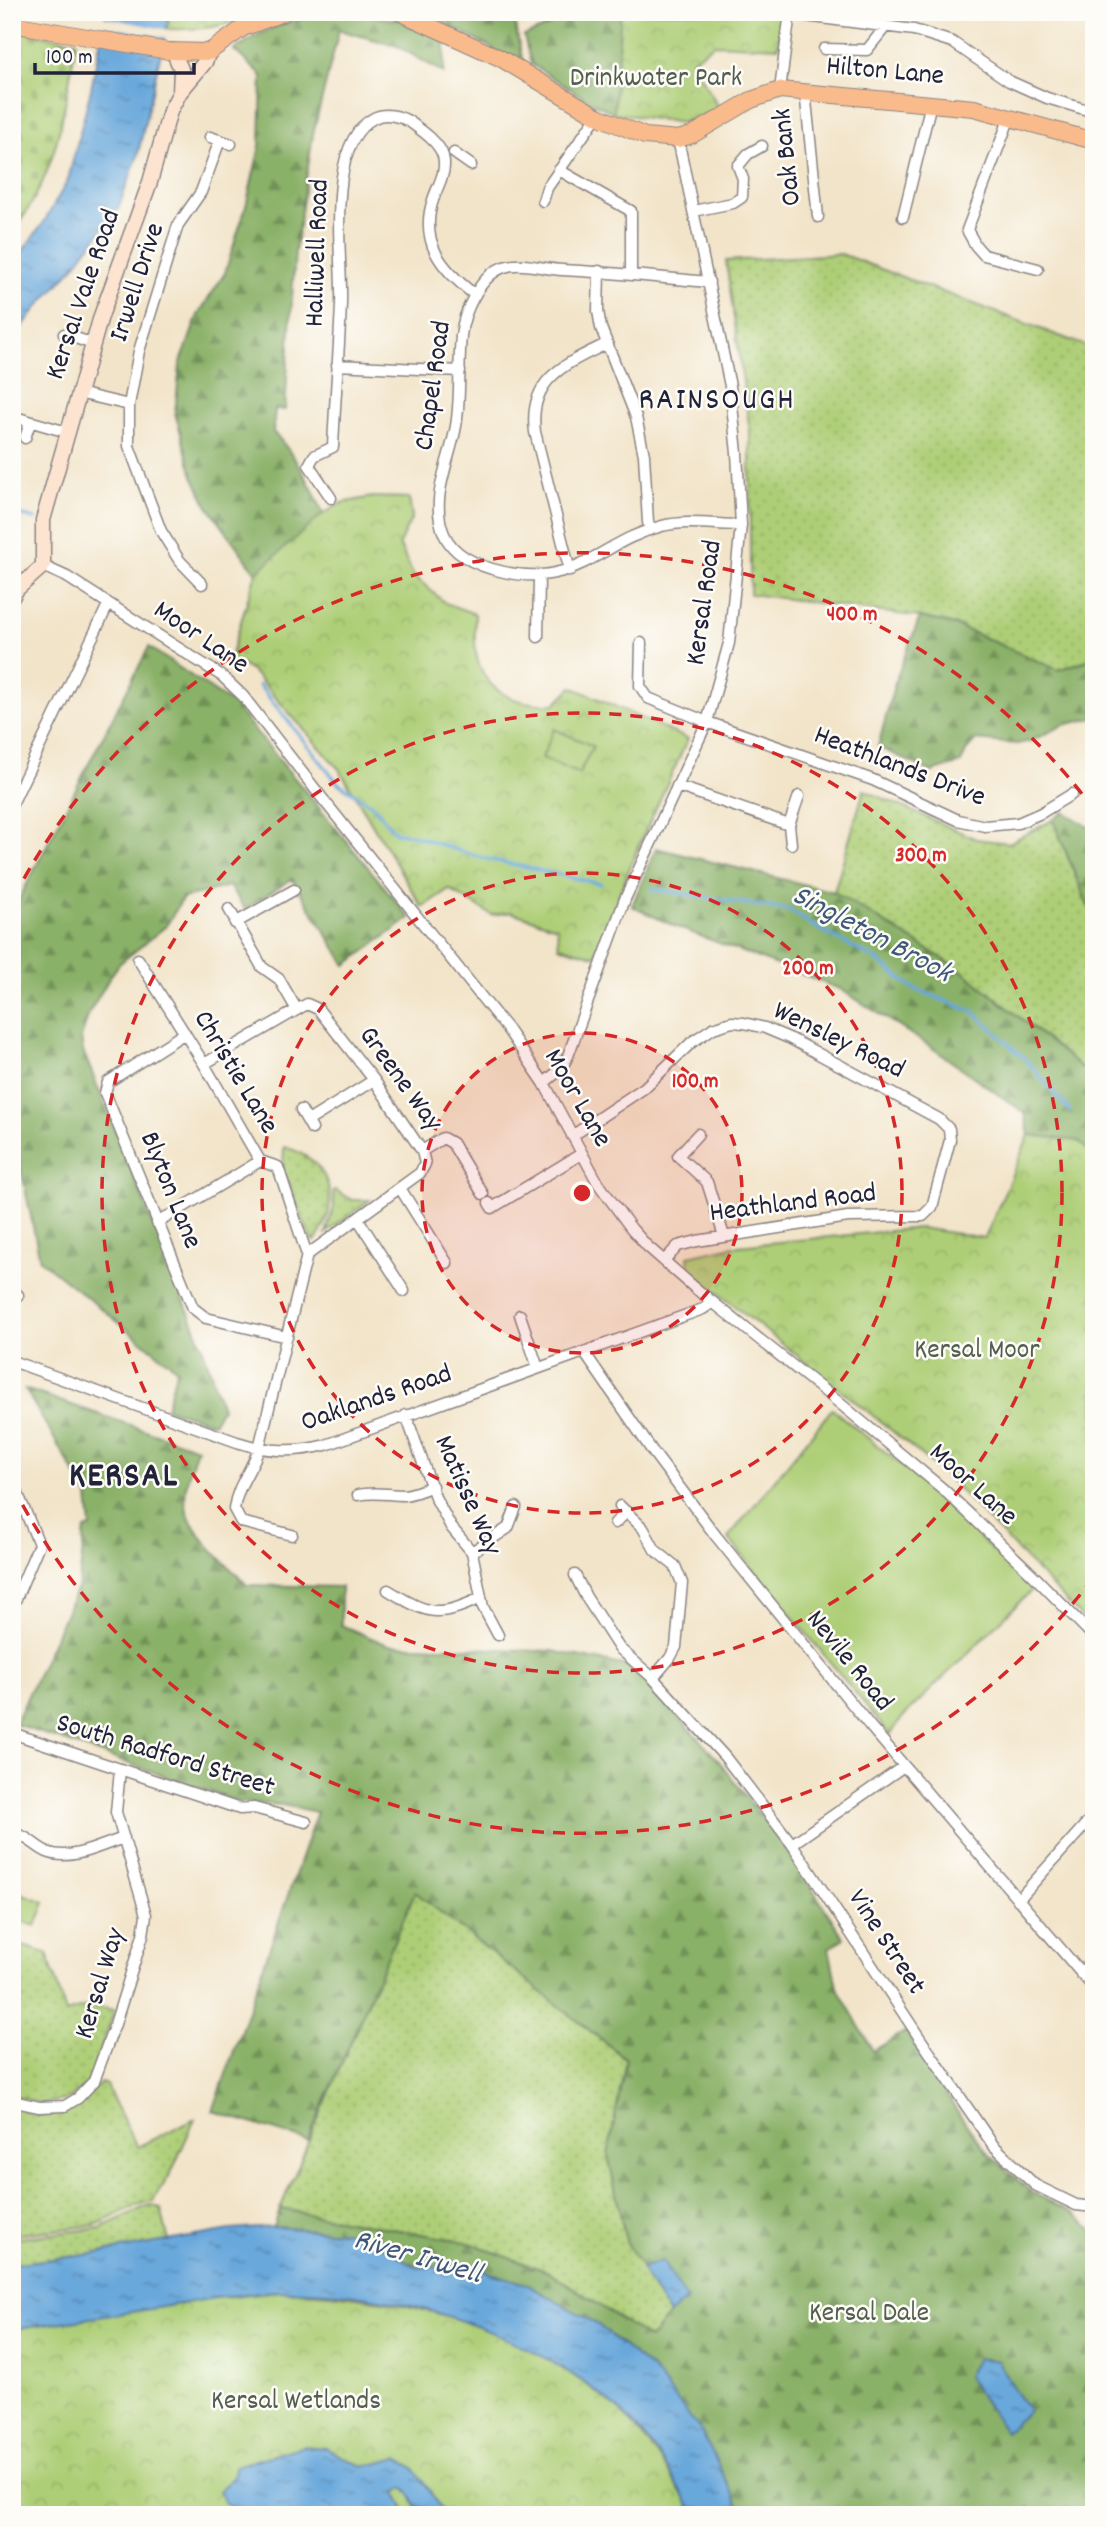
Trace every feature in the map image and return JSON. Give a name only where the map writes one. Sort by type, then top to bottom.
[{"type":"main road","points":[[12,23],[173,51],[209,52],[243,28],[285,12]]},
{"type":"main road","points":[[399,12],[500,58],[597,116],[635,133],[678,139]]},
{"type":"main road","name":"Hilton Lane","points":[[678,139],[706,128],[751,100],[780,90],[974,108],[1094,141]]},
{"type":"street","points":[[780,90],[790,13],[858,17],[952,42],[1009,81],[1047,98],[1094,112]]},
{"type":"street","points":[[824,49],[867,50],[886,26]]},
{"type":"street","points":[[173,51],[181,69],[180,92]]},
{"type":"street","name":"Kersal Vale Road","points":[[43,566],[43,520],[93,344],[150,182],[170,111],[180,92],[205,62],[209,52]]},
{"type":"street","name":"Oak Bank","points":[[805,91],[818,217]]},
{"type":"street","points":[[903,217],[931,103]]},
{"type":"street","name":"Halliwell Road","points":[[331,498],[309,466],[314,456],[333,447],[341,295],[337,236],[340,194],[353,141],[362,127],[373,118],[387,115],[408,121],[443,154],[442,176],[428,215],[428,235],[447,270],[475,295]]},
{"type":"street","points":[[543,201],[547,188],[597,116]]},
{"type":"street","points":[[1010,117],[967,230],[984,255],[1038,269]]},
{"type":"street","name":"Kersal Road","points":[[544,1083],[561,1069],[568,1056],[625,899],[707,722],[729,643],[741,525],[737,453],[730,386],[678,139]]},
{"type":"street","name":"Irwell Drive","points":[[202,584],[179,559],[160,531],[129,446],[129,405],[139,351],[178,225],[201,192],[220,140]]},
{"type":"street","points":[[693,211],[733,203],[742,197],[743,179],[738,166],[748,154],[762,146]]},
{"type":"street","points":[[454,153],[471,165]]},
{"type":"street","points":[[559,170],[631,211],[631,275]]},
{"type":"street","name":"Chapel Road","points":[[709,282],[513,265],[503,267],[493,274],[475,295],[461,333],[457,423],[439,501],[440,522],[444,534],[454,548],[471,561],[504,572],[539,577],[570,571],[614,545],[673,524],[741,525]]},
{"type":"street","points":[[599,271],[598,311],[607,344],[636,417],[644,455],[650,530]]},
{"type":"street","points":[[64,334],[93,344]]},
{"type":"street","points":[[570,571],[535,432],[533,414],[542,387],[552,375],[583,355],[607,344]]},
{"type":"street","points":[[337,365],[460,371]]},
{"type":"street","points":[[78,393],[129,405]]},
{"type":"street","points":[[15,417],[66,432]]},
{"type":"street","points":[[25,438],[30,423]]},
{"type":"street","points":[[14,591],[43,566]]},
{"type":"street","name":"Moor Lane","points":[[43,566],[67,577],[222,676],[243,695],[508,1030],[544,1083],[598,1183],[631,1228],[664,1261],[713,1302],[943,1489],[1094,1637]]},
{"type":"street","points":[[538,637],[539,577]]},
{"type":"street","points":[[12,804],[108,604]]},
{"type":"street","name":"Heathlands Drive","points":[[641,643],[639,674],[643,692],[648,698],[873,781],[958,820],[971,824],[1002,826],[1018,823],[1072,794]]},
{"type":"street","points":[[677,786],[789,825]]},
{"type":"street","points":[[791,844],[789,825],[799,796]]},
{"type":"street","points":[[235,923],[294,890]]},
{"type":"street","points":[[204,1064],[297,1010],[279,979],[262,967],[229,909]]},
{"type":"street","name":"Christie Lane","points":[[138,959],[204,1064],[260,1161],[278,1167],[307,1255]]},
{"type":"street","name":"Greene Way","points":[[297,1010],[307,1004],[318,1009],[374,1080],[425,1159],[423,1168],[400,1188],[307,1255]]},
{"type":"street","name":"Wensley Road","points":[[572,1136],[644,1088],[703,1034],[723,1024],[744,1023],[791,1039],[944,1123],[950,1140],[932,1207]]},
{"type":"street","name":"Blyton Lane","points":[[185,1033],[108,1082],[105,1093],[193,1308],[206,1318],[287,1337]]},
{"type":"street","points":[[301,1110],[310,1125],[374,1080]]},
{"type":"street","points":[[698,1134],[678,1156],[707,1182],[724,1236]]},
{"type":"street","points":[[422,1151],[443,1138],[452,1143],[488,1202],[581,1154]]},
{"type":"street","points":[[157,1223],[260,1161]]},
{"type":"street","points":[[400,1188],[447,1263]]},
{"type":"street","name":"Heathland Road","points":[[664,1261],[678,1246],[724,1236],[848,1217],[923,1216],[932,1207]]},
{"type":"street","points":[[358,1219],[404,1291]]},
{"type":"street","points":[[292,1535],[241,1522],[234,1509],[241,1483],[254,1464],[259,1448],[307,1255]]},
{"type":"street","name":"Oaklands Road","points":[[12,1361],[237,1442],[283,1452],[309,1449],[703,1309],[713,1302]]},
{"type":"street","points":[[520,1315],[538,1368]]},
{"type":"street","name":"Nevile Road","points":[[584,1352],[653,1452],[716,1536],[904,1766],[1094,1988]]},
{"type":"street","name":"Matisse Way","points":[[406,1415],[432,1486],[451,1527],[472,1552],[481,1598],[498,1635]]},
{"type":"street","points":[[12,1608],[39,1544],[13,1482]]},
{"type":"street","points":[[358,1495],[372,1492],[408,1495],[432,1486]]},
{"type":"street","points":[[472,1552],[508,1528],[516,1507]]},
{"type":"street","points":[[615,1523],[623,1509],[643,1528],[655,1550],[675,1566],[682,1583],[676,1647],[653,1678]]},
{"type":"street","points":[[271,1543],[274,1530]]},
{"type":"street","name":"Vine Street","points":[[575,1584],[619,1648],[653,1678],[725,1757],[792,1843],[993,2145],[1035,2185],[1076,2205],[1094,2207]]},
{"type":"street","points":[[388,1590],[417,1608],[437,1613],[457,1609],[481,1598]]},
{"type":"street","name":"South Radford Street","points":[[12,1733],[240,1809],[254,1808],[306,1822]]},
{"type":"street","points":[[792,1843],[904,1766]]},
{"type":"street","name":"Kersal Way","points":[[12,2101],[39,2107],[65,2106],[78,2098],[94,2081],[115,2024],[143,1935],[146,1915],[116,1812],[120,1770]]},
{"type":"street","points":[[1018,1900],[1094,1815]]},
{"type":"street","points":[[12,1833],[24,1836],[43,1850],[62,1855],[124,1838]]},
{"type":"street","points":[[1081,1974],[1094,1958]]},
{"type":"green space","points":[[170,12],[261,12],[215,26],[167,29]]},
{"type":"green space","points":[[425,12],[515,12],[522,58],[517,62]]},
{"type":"green space","points":[[565,12],[621,12],[614,113],[531,64],[524,36],[549,26]]},
{"type":"green space","name":"Drinkwater Park","points":[[621,12],[783,12],[778,47],[714,44],[691,61],[720,109],[682,123],[614,113]]},
{"type":"green space","points":[[343,13],[401,20],[445,38],[444,73],[397,46],[339,30],[313,134],[295,251],[285,410],[275,409],[273,432],[302,470],[323,514],[365,499],[409,498],[392,540],[429,688],[653,815],[616,898],[595,956],[559,946],[557,927],[511,912],[492,915],[449,889],[422,907],[340,770],[312,739],[292,682],[230,658],[256,573],[207,505],[193,476],[175,413],[180,365],[198,315],[225,273],[246,206],[260,146],[262,76],[234,50],[260,34],[286,23]]},
{"type":"green space","points":[[12,30],[76,41],[63,117],[49,165],[40,188],[12,232]]},
{"type":"green space","points":[[841,254],[1094,349],[1094,658],[1058,670],[955,625],[920,617],[750,594],[750,432],[726,261]]},
{"type":"green space","points":[[372,497],[409,498],[412,517],[399,544],[413,575],[445,603],[475,614],[476,652],[486,678],[494,687],[516,700],[555,704],[572,687],[688,739],[638,847],[595,956],[559,946],[557,927],[511,912],[492,915],[449,889],[422,907],[340,770],[253,672],[230,658],[256,573],[323,514],[342,503]]},
{"type":"green space","points":[[920,617],[955,625],[1058,670],[1094,658],[1094,718],[1063,725],[1031,741],[1017,744],[976,740],[966,751],[961,763],[932,772],[878,747],[895,682]]},
{"type":"green space","points":[[149,647],[234,705],[410,918],[346,965],[292,879],[245,909],[229,886],[183,898],[166,926],[119,964],[89,1013],[81,1038],[83,1051],[202,1345],[222,1408],[213,1423],[166,1408],[177,1369],[40,1260],[12,1126],[12,928],[16,905]]},
{"type":"green space","points":[[554,729],[593,746],[579,774],[542,758]]},
{"type":"green space","points":[[864,790],[976,839],[1009,843],[1053,820],[1088,906],[1094,912],[1094,1106],[1087,1072],[961,970],[834,892]]},
{"type":"green space","points":[[1064,812],[1094,830],[1094,912],[1088,906],[1053,820]]},
{"type":"green space","points":[[656,848],[834,892],[961,970],[1087,1072],[1094,1106],[1094,1156],[1078,1141],[1029,1135],[1025,1113],[928,1045],[840,989],[674,926],[632,906]]},
{"type":"green space","name":"Kersal Moor","points":[[1029,1135],[1078,1141],[1094,1156],[1094,1630],[944,1474],[689,1270],[688,1256],[728,1247],[920,1228],[985,1238]]},
{"type":"green space","points":[[284,1147],[313,1162],[328,1185],[329,1212],[315,1241],[311,1239],[283,1169]]},
{"type":"green space","points":[[335,1190],[352,1200],[370,1200],[326,1233],[334,1207]]},
{"type":"green space","name":"Kersal Dale","points":[[25,1389],[197,1448],[185,1492],[189,1517],[211,1549],[247,1585],[341,1587],[341,1625],[388,1645],[552,1651],[632,1667],[719,1761],[786,1849],[844,1938],[829,1948],[837,1987],[873,2051],[906,2031],[960,2116],[987,2152],[1031,2192],[1075,2214],[1094,2231],[1094,2515],[744,2515],[654,2371],[597,2324],[526,2284],[459,2263],[418,2268],[371,2240],[330,2231],[274,2227],[280,2209],[466,2242],[551,2273],[650,2339],[669,2315],[626,2241],[608,2155],[626,2059],[415,1892],[308,2141],[213,2111],[317,1812],[282,1805],[239,1802],[15,1724],[79,1584],[85,1529],[91,1527],[88,1496]]},
{"type":"green space","points":[[832,1409],[914,1475],[1033,1589],[903,1717],[890,1735],[728,1538]]},
{"type":"green space","points":[[12,1890],[45,1902],[36,1926],[12,1918]]},
{"type":"green space","points":[[415,1891],[626,2059],[608,2155],[626,2241],[669,2315],[650,2339],[551,2273],[466,2242],[280,2209]]},
{"type":"green space","points":[[12,1943],[47,1953],[66,2013],[89,2006],[115,2010],[88,2083],[70,2099],[40,2104],[12,2095]]},
{"type":"green space","points":[[101,2083],[106,2085],[137,2147],[195,2119],[171,2173],[153,2201],[95,2225],[12,2235],[12,2106],[40,2116],[74,2108]]},
{"type":"green space","points":[[153,2205],[161,2209],[169,2241],[12,2264],[12,2239],[100,2228]]},
{"type":"green space","name":"Kersal Wetlands","points":[[279,2291],[363,2298],[405,2306],[486,2329],[524,2346],[561,2367],[621,2412],[653,2450],[695,2515],[12,2515],[12,2330],[202,2299]]},
{"type":"water","points":[[106,12],[170,12],[137,158],[118,209],[12,340],[12,265],[44,222],[68,180],[91,89]]},
{"type":"water","points":[[274,2227],[353,2233],[371,2240],[418,2268],[459,2263],[526,2284],[597,2324],[654,2371],[701,2431],[744,2515],[695,2515],[662,2460],[643,2435],[621,2412],[587,2384],[506,2339],[415,2307],[369,2297],[279,2291],[229,2296],[12,2330],[12,2264],[93,2254],[230,2230]]},
{"type":"water","points":[[662,2261],[687,2299],[669,2315],[641,2268]]},
{"type":"water","points":[[977,2358],[998,2361],[1029,2411],[1005,2432],[967,2376]]},
{"type":"water","points":[[303,2446],[326,2448],[363,2467],[398,2458],[414,2468],[445,2515],[420,2515],[411,2495],[403,2488],[396,2493],[408,2515],[240,2515],[224,2502],[218,2491],[234,2477],[235,2466]]},
{"type":"pier","points":[[101,17],[170,30],[169,38],[100,25]]},
{"type":"waterway","name":"Singleton Brook","points":[[12,513],[35,519]]},
{"type":"waterway","name":"Singleton Brook","points":[[259,685],[338,783],[372,805],[396,833],[409,834],[478,857],[601,884]]},
{"type":"waterway","name":"Singleton Brook","points":[[652,889],[789,910],[877,960],[913,988],[974,1012],[1024,1058],[1070,1111]]},
{"type":"district","name":"RAINSOUGH","points":[[717,402]]},
{"type":"district","name":"KERSAL","points":[[124,1478]]},
{"type":"water label","name":"River Irwell","points":[[417,2259]]}]
